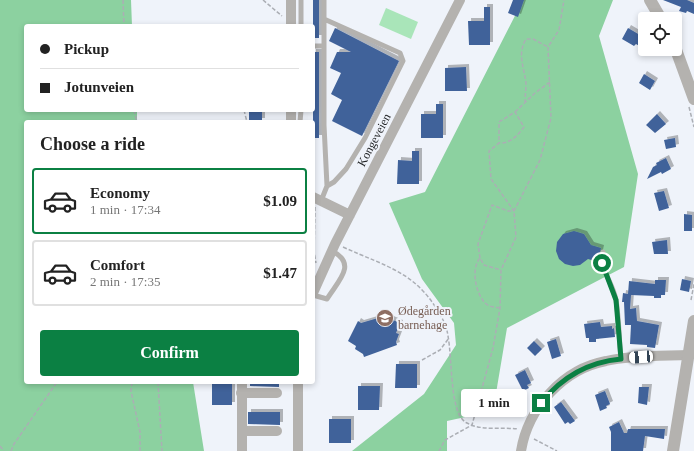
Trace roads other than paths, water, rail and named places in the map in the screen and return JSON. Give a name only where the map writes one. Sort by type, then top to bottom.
[{"type":"street","points":[[291,0],[294,24]]},
{"type":"street","name":"Kongeveien","points":[[315,289],[350,215],[460,0]]},
{"type":"street","points":[[650,0],[657,12]]},
{"type":"street","points":[[678,56],[694,99]]},
{"type":"street","points":[[317,199],[350,215]]},
{"type":"street","points":[[673,451],[694,321]]},
{"type":"street","points":[[521,451],[526,432],[541,403],[564,380],[590,366],[605,361],[688,355]]},
{"type":"street","points":[[242,384],[242,451]]},
{"type":"street","points":[[298,384],[298,451]]},
{"type":"street","points":[[241,393],[277,393]]},
{"type":"street","points":[[242,431],[277,431]]},
{"type":"lane","points":[[294,24],[301,0]]},
{"type":"lane","points":[[324,0],[324,125],[327,186]]},
{"type":"lane","points":[[317,199],[327,186],[334,182],[342,174],[354,157],[403,61],[400,53],[324,19]]},
{"type":"lane","points":[[315,46],[324,46]]},
{"type":"lane","points":[[315,295],[328,299],[345,269],[346,262],[334,247]]},
{"type":"lane","points":[[603,252],[602,267],[616,300],[621,359]]},
{"type":"place","name":"Ødegården barnehage","points":[[385,318]]}]
